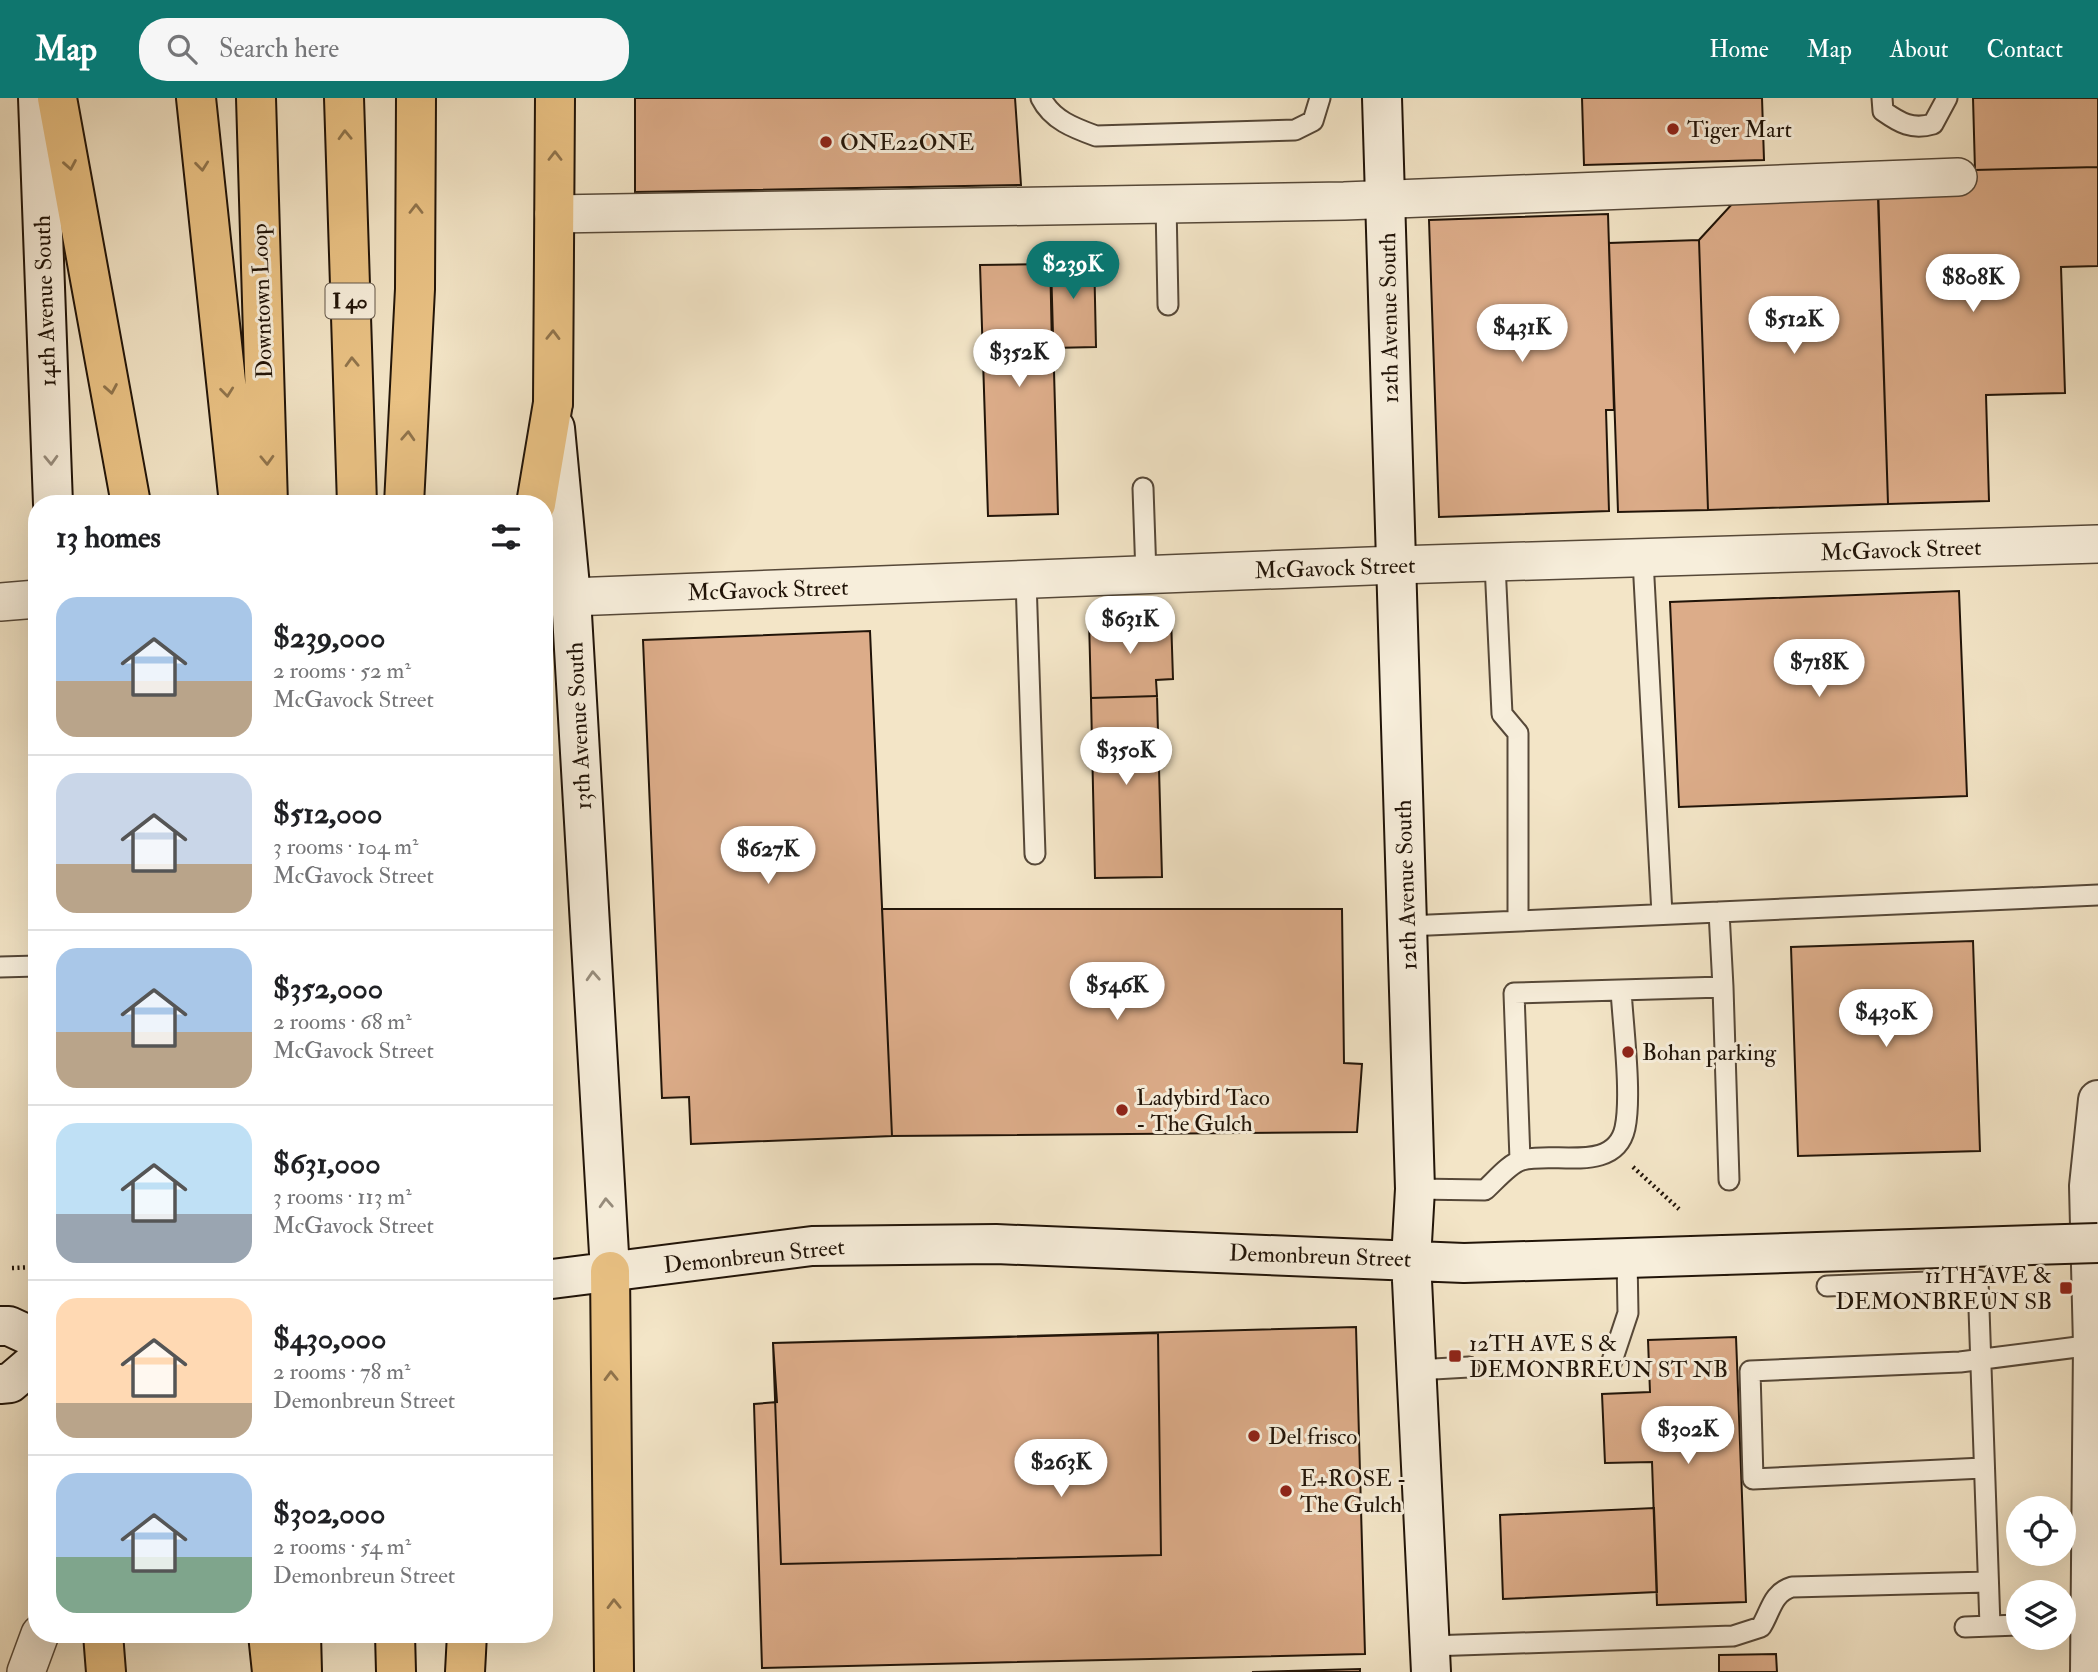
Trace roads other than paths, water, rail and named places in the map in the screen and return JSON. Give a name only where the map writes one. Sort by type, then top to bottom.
[{"type":"main road","name":"14th Avenue South","points":[[38,98],[53,495]]},
{"type":"main road","points":[[57,98],[129,495]]},
{"type":"main road","points":[[196,98],[238,495]]},
{"type":"main road","name":"Downtown Loop","points":[[256,98],[268,495]]},
{"type":"main road","name":"I 40","points":[[344,98],[357,495]]},
{"type":"main road","points":[[404,495],[415,289],[416,98]]},
{"type":"main road","name":"13th Avenue South","points":[[555,98],[552,403],[571,597],[610,1271]]},
{"type":"main road","name":"12th Avenue South","points":[[1382,98],[1415,1189],[1411,1260],[1430,1659]]},
{"type":"main road","points":[[537,495],[552,403]]},
{"type":"main road","points":[[2090,1672],[2076,1624],[2093,1345],[2089,1186],[2098,1101]]},
{"type":"main road","name":"Demonbreun Street","points":[[553,1279],[812,1246],[996,1244],[1464,1262],[2098,1243]]},
{"type":"main road","points":[[610,1271],[614,1672]]},
{"type":"main road","points":[[0,1326],[9,1326],[28,1335]]},
{"type":"main road","points":[[0,1384],[10,1383],[28,1368]]},
{"type":"main road","points":[[104,1643],[106,1672]]},
{"type":"main road","points":[[269,1643],[272,1672]]},
{"type":"main road","points":[[301,1643],[302,1672]]},
{"type":"main road","points":[[395,1643],[396,1672]]},
{"type":"main road","points":[[465,1672],[467,1643]]},
{"type":"street","points":[[554,214],[1387,200],[1958,177]]},
{"type":"street","name":"McGavock Street","points":[[571,597],[1396,565],[1643,560],[2098,544]]},
{"type":"street","points":[[0,601],[28,599]]},
{"type":"street","points":[[26,1672],[37,1643]]},
{"type":"lane","points":[[1041,98],[1048,110],[1063,122],[1096,136],[1295,130],[1313,121],[1320,98]]},
{"type":"lane","points":[[1882,98],[1883,111],[1900,123],[1919,128],[1933,124],[1948,98]]},
{"type":"lane","points":[[1166,204],[1168,305]]},
{"type":"lane","points":[[1143,488],[1146,575]]},
{"type":"lane","points":[[1643,560],[1662,914]]},
{"type":"lane","points":[[1494,564],[1502,715],[1518,733],[1518,921]]},
{"type":"lane","points":[[1026,580],[1035,854]]},
{"type":"lane","points":[[1407,926],[2098,895]]},
{"type":"lane","points":[[1719,912],[1729,1180]]},
{"type":"lane","points":[[0,967],[28,966]]},
{"type":"lane","points":[[1520,1160],[1514,993],[1723,987]]},
{"type":"lane","points":[[1415,1189],[1485,1190],[1520,1160],[1592,1157],[1614,1149],[1621,1140],[1626,1115],[1621,989]]},
{"type":"lane","points":[[1612,1361],[1628,1312],[1627,1258]]},
{"type":"lane","points":[[1827,1286],[1978,1280],[1990,1626]]},
{"type":"lane","points":[[1983,1468],[1753,1479],[1750,1371],[1979,1360],[2093,1345]]},
{"type":"lane","points":[[1416,1370],[1469,1367]]},
{"type":"lane","points":[[1430,1659],[1733,1636],[1761,1628],[1774,1600],[1783,1590],[1792,1587],[1988,1582]]},
{"type":"lane","points":[[1965,1627],[2006,1625]]},
{"type":"place","name":"Tiger Mart","points":[[1673,129]]},
{"type":"place","name":"ONE22ONE","points":[[826,142]]},
{"type":"place","name":"Bohan parking","points":[[1628,1052]]},
{"type":"place","name":"Ladybird Taco - The Gulch","points":[[1122,1110]]},
{"type":"place","name":"11TH AVE & DEMONBREUN SB","points":[[2066,1288]]},
{"type":"place","name":"12TH AVE S & DEMONBREUN ST NB","points":[[1455,1356]]},
{"type":"place","name":"Del frisco","points":[[1254,1436]]},
{"type":"place","name":"E+ROSE - The Gulch","points":[[1286,1491]]}]
